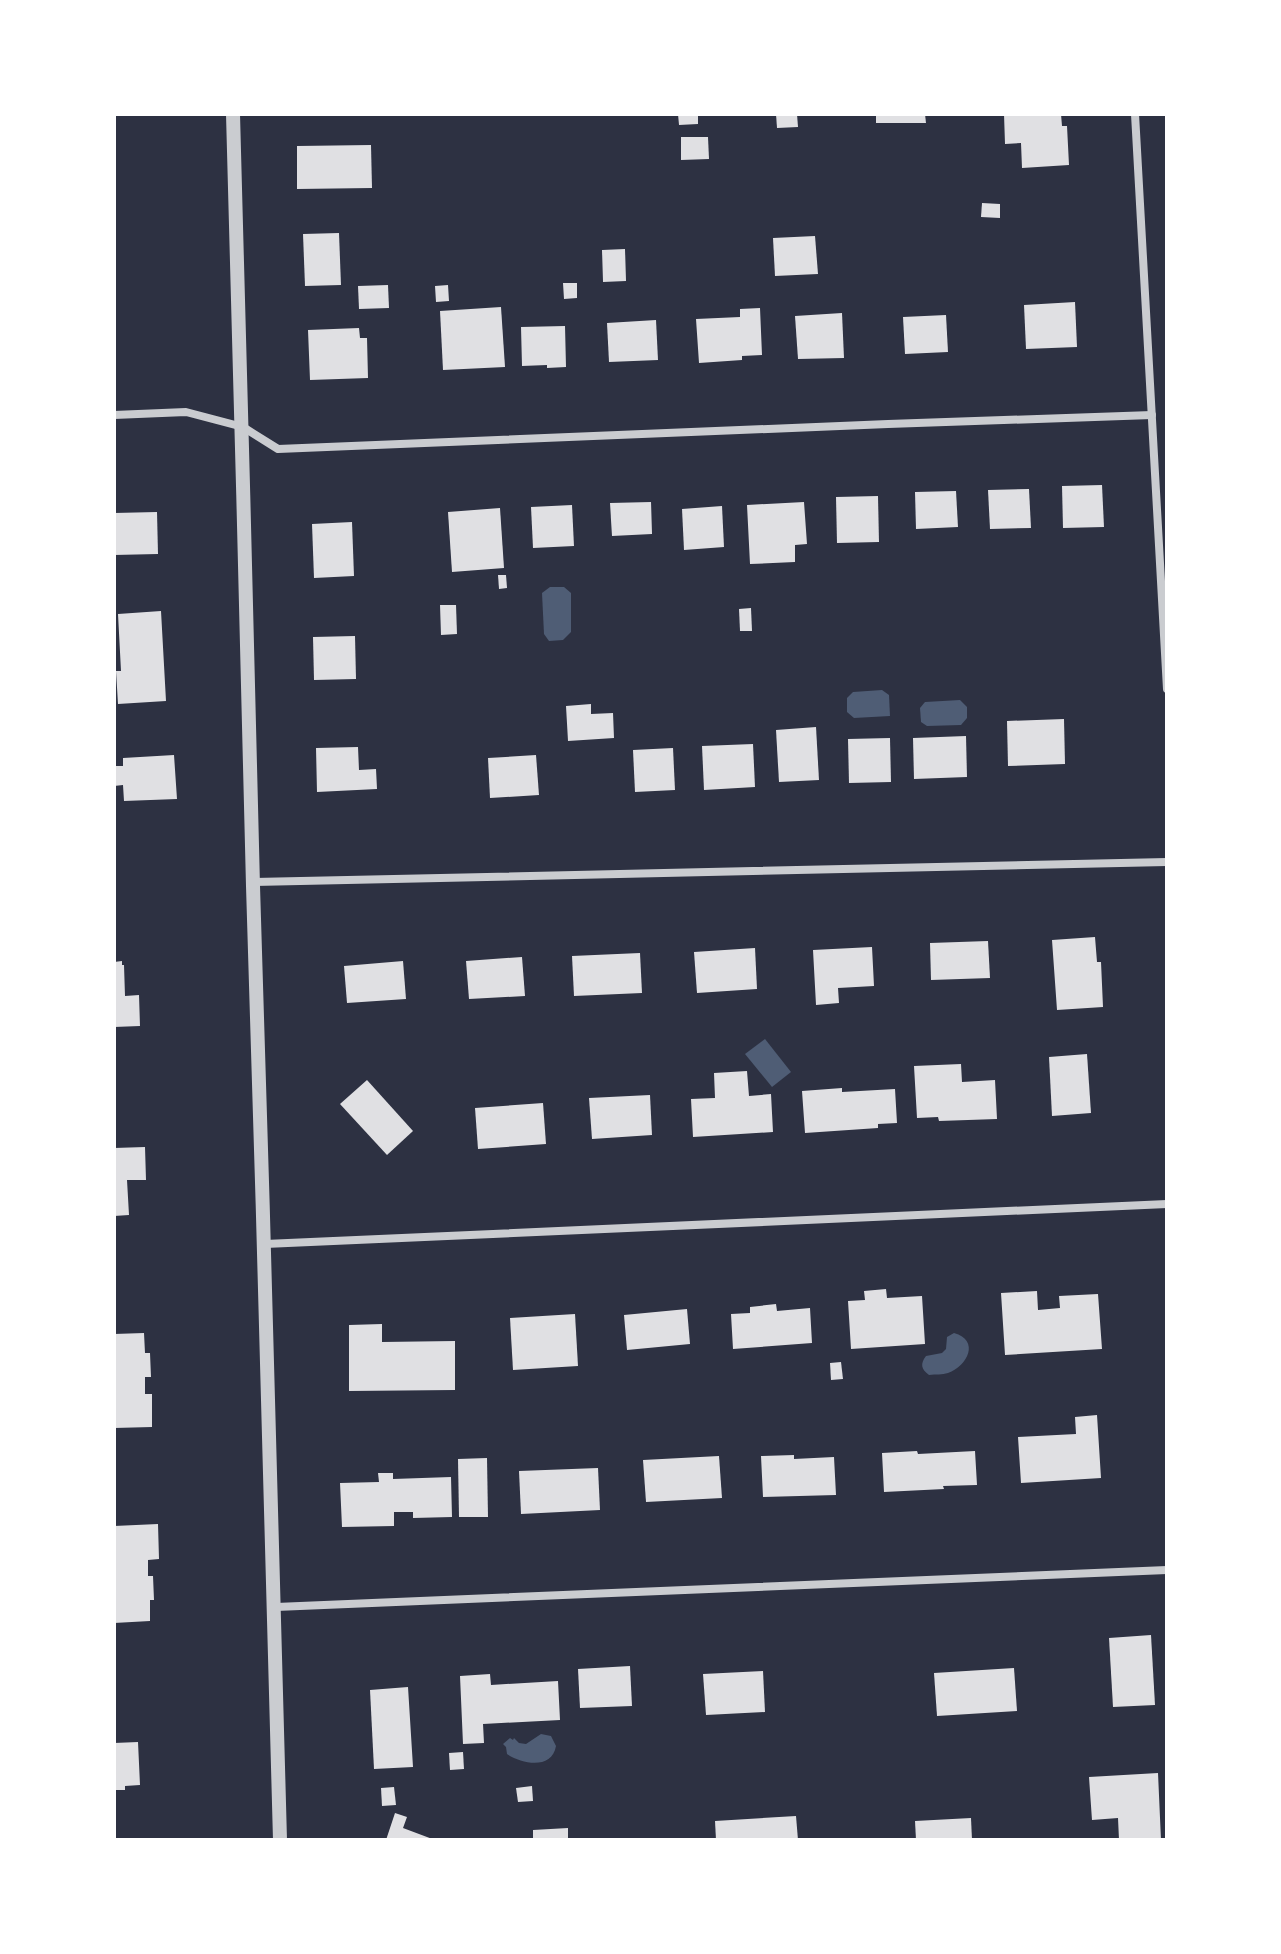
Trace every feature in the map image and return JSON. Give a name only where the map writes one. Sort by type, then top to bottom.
[{"type":"street","points":[[233,114],[280,1840]]},
{"type":"street","points":[[1135,114],[1167,689]]},
{"type":"street","points":[[114,415],[186,412],[243,427],[278,449],[1152,415]]},
{"type":"street","points":[[253,882],[1167,862]]},
{"type":"street","points":[[265,1244],[1167,1204]]},
{"type":"street","points":[[276,1607],[1167,1570]]},
{"type":"water","points":[[550,587],[564,587],[571,593],[571,632],[563,640],[549,641],[544,634],[542,593]]},
{"type":"water","points":[[882,690],[889,695],[890,716],[854,718],[847,712],[847,698],[853,692]]},
{"type":"water","points":[[960,700],[967,707],[967,718],[961,725],[927,726],[921,722],[920,708],[925,702]]},
{"type":"water","points":[[765,1039],[791,1072],[772,1087],[745,1054]]},
{"type":"water","points":[[954,1333],[967,1341],[966,1359],[955,1370],[929,1375],[922,1366],[924,1359],[942,1353],[946,1349],[947,1337]]},
{"type":"water","points":[[541,1734],[551,1736],[556,1746],[549,1759],[536,1763],[507,1754],[503,1744],[510,1738],[526,1744]]},
{"type":"building","points":[[678,114],[698,114],[698,124],[679,125]]},
{"type":"building","points":[[776,114],[797,114],[798,127],[777,128]]},
{"type":"building","points":[[876,114],[925,114],[926,123],[876,123]]},
{"type":"building","points":[[1004,114],[1061,114],[1062,126],[1067,126],[1069,165],[1022,168],[1021,143],[1005,144]]},
{"type":"building","points":[[681,137],[708,137],[709,159],[681,160]]},
{"type":"building","points":[[371,145],[372,188],[297,189],[297,146]]},
{"type":"building","points":[[982,203],[1000,204],[1000,218],[981,217]]},
{"type":"building","points":[[339,233],[341,285],[305,286],[303,234]]},
{"type":"building","points":[[815,236],[818,274],[775,276],[773,238]]},
{"type":"building","points":[[625,249],[626,281],[603,282],[602,250]]},
{"type":"building","points":[[563,283],[577,283],[577,298],[564,299]]},
{"type":"building","points":[[388,285],[389,308],[359,309],[358,286]]},
{"type":"building","points":[[448,285],[449,301],[436,302],[435,286]]},
{"type":"building","points":[[1075,302],[1077,347],[1026,349],[1024,305]]},
{"type":"building","points":[[501,307],[505,367],[443,370],[440,311]]},
{"type":"building","points":[[760,308],[762,355],[742,356],[742,360],[699,363],[696,319],[740,317],[740,309]]},
{"type":"building","points":[[842,313],[844,358],[798,359],[795,316]]},
{"type":"building","points":[[946,315],[948,352],[905,354],[903,317]]},
{"type":"building","points":[[656,320],[658,360],[609,362],[607,323]]},
{"type":"building","points":[[565,326],[566,367],[522,366],[521,327]]},
{"type":"building","points":[[359,328],[360,338],[367,338],[368,378],[310,380],[308,330]]},
{"type":"building","points":[[1102,485],[1104,527],[1063,528],[1062,486]]},
{"type":"building","points":[[1029,489],[1031,528],[990,529],[988,490]]},
{"type":"building","points":[[956,491],[958,527],[916,529],[915,492]]},
{"type":"building","points":[[878,496],[879,542],[837,543],[836,497]]},
{"type":"building","points":[[651,502],[652,534],[612,536],[610,503]]},
{"type":"building","points":[[804,502],[807,544],[795,545],[795,562],[750,564],[747,505]]},
{"type":"building","points":[[572,505],[574,546],[533,548],[531,507]]},
{"type":"building","points":[[722,506],[724,547],[684,550],[682,509]]},
{"type":"building","points":[[500,508],[504,568],[452,572],[448,512]]},
{"type":"building","points":[[157,512],[158,554],[114,555],[114,513]]},
{"type":"building","points":[[352,522],[354,576],[314,578],[312,524]]},
{"type":"building","points":[[498,575],[506,575],[507,588],[499,589]]},
{"type":"building","points":[[440,605],[456,605],[457,634],[441,635]]},
{"type":"building","points":[[751,608],[752,631],[740,631],[739,609]]},
{"type":"building","points":[[161,611],[166,701],[118,704],[116,671],[121,671],[118,614]]},
{"type":"building","points":[[355,636],[356,679],[314,680],[313,637]]},
{"type":"building","points":[[591,704],[591,714],[613,713],[614,738],[568,741],[566,706]]},
{"type":"building","points":[[1064,719],[1065,764],[1008,766],[1007,721]]},
{"type":"building","points":[[816,727],[819,780],[779,782],[776,730]]},
{"type":"building","points":[[966,736],[967,777],[914,779],[913,738]]},
{"type":"building","points":[[890,738],[891,782],[849,783],[848,739]]},
{"type":"building","points":[[753,744],[755,787],[704,790],[702,746]]},
{"type":"building","points":[[358,747],[359,770],[376,769],[377,789],[317,792],[316,748]]},
{"type":"building","points":[[673,748],[675,790],[635,792],[633,750]]},
{"type":"building","points":[[174,755],[177,799],[124,801],[123,785],[114,786],[114,766],[123,766],[123,758]]},
{"type":"building","points":[[536,755],[539,795],[490,798],[488,758]]},
{"type":"building","points":[[1095,937],[1097,962],[1101,962],[1103,1007],[1057,1010],[1052,940]]},
{"type":"building","points":[[988,941],[990,978],[931,980],[930,943]]},
{"type":"building","points":[[872,947],[874,986],[838,988],[839,1003],[816,1005],[813,950]]},
{"type":"building","points":[[755,948],[757,989],[697,993],[694,952]]},
{"type":"building","points":[[640,953],[642,993],[574,996],[572,956]]},
{"type":"building","points":[[522,957],[525,996],[469,999],[466,961]]},
{"type":"building","points":[[122,961],[125,996],[139,995],[140,1026],[114,1027],[114,962]]},
{"type":"building","points":[[403,961],[406,999],[347,1003],[344,966]]},
{"type":"building","points":[[1087,1054],[1091,1113],[1052,1116],[1049,1057]]},
{"type":"building","points":[[961,1064],[962,1082],[995,1080],[997,1119],[939,1121],[938,1117],[917,1118],[914,1066]]},
{"type":"building","points":[[747,1071],[749,1096],[771,1094],[773,1132],[693,1137],[691,1099],[715,1098],[714,1073]]},
{"type":"building","points":[[367,1080],[413,1131],[387,1155],[340,1104]]},
{"type":"building","points":[[842,1088],[842,1092],[895,1089],[897,1123],[878,1124],[878,1128],[805,1133],[802,1091]]},
{"type":"building","points":[[650,1095],[652,1135],[592,1139],[589,1098]]},
{"type":"building","points":[[543,1103],[546,1144],[478,1149],[475,1108]]},
{"type":"building","points":[[145,1147],[146,1180],[127,1180],[129,1215],[114,1216],[114,1148]]},
{"type":"building","points":[[886,1289],[887,1298],[922,1296],[925,1344],[851,1349],[848,1301],[865,1300],[864,1291]]},
{"type":"building","points":[[1037,1291],[1038,1310],[1060,1308],[1059,1296],[1098,1294],[1102,1349],[1005,1355],[1001,1293]]},
{"type":"building","points":[[776,1304],[777,1311],[810,1308],[812,1343],[733,1349],[731,1314],[750,1313],[750,1307]]},
{"type":"building","points":[[687,1309],[690,1344],[627,1350],[624,1315]]},
{"type":"building","points":[[575,1314],[578,1366],[513,1370],[510,1318]]},
{"type":"building","points":[[382,1324],[382,1342],[455,1341],[455,1390],[349,1391],[349,1325]]},
{"type":"building","points":[[144,1333],[145,1353],[150,1353],[151,1377],[145,1377],[145,1394],[152,1394],[152,1427],[114,1428],[114,1334]]},
{"type":"building","points":[[841,1362],[843,1379],[831,1380],[830,1363]]},
{"type":"building","points":[[1097,1415],[1101,1478],[1021,1483],[1018,1437],[1076,1434],[1075,1417]]},
{"type":"building","points":[[917,1451],[918,1454],[975,1451],[977,1485],[884,1492],[882,1453]]},
{"type":"building","points":[[794,1455],[794,1459],[834,1457],[836,1495],[763,1497],[761,1456]]},
{"type":"building","points":[[719,1456],[722,1498],[646,1502],[643,1460]]},
{"type":"building","points":[[487,1458],[488,1517],[459,1517],[458,1459]]},
{"type":"building","points":[[598,1468],[600,1510],[521,1514],[519,1471]]},
{"type":"building","points":[[378,1473],[393,1473],[393,1479],[451,1477],[452,1517],[413,1518],[413,1512],[394,1512],[394,1526],[342,1527],[340,1483],[379,1482]]},
{"type":"building","points":[[158,1524],[159,1559],[148,1560],[148,1576],[153,1576],[154,1600],[150,1600],[150,1621],[114,1623],[114,1526]]},
{"type":"building","points":[[1151,1635],[1155,1705],[1113,1707],[1109,1638]]},
{"type":"building","points":[[630,1666],[632,1706],[580,1708],[578,1669]]},
{"type":"building","points":[[1014,1668],[1017,1711],[937,1716],[934,1673]]},
{"type":"building","points":[[763,1671],[765,1712],[706,1715],[703,1674]]},
{"type":"building","points":[[490,1674],[491,1685],[558,1681],[560,1720],[483,1724],[484,1743],[463,1744],[460,1676]]},
{"type":"building","points":[[408,1687],[413,1767],[374,1769],[370,1690]]},
{"type":"building","points":[[138,1742],[140,1785],[114,1790],[114,1743]]},
{"type":"building","points":[[463,1752],[464,1769],[450,1770],[449,1753]]},
{"type":"building","points":[[1158,1773],[1161,1840],[1119,1840],[1118,1818],[1092,1820],[1089,1777]]},
{"type":"building","points":[[532,1786],[533,1801],[518,1802],[516,1788]]},
{"type":"building","points":[[394,1787],[396,1805],[382,1806],[381,1788]]},
{"type":"building","points":[[395,1813],[407,1817],[403,1828],[435,1840],[386,1840]]},
{"type":"building","points":[[796,1816],[798,1840],[716,1840],[715,1821]]},
{"type":"building","points":[[971,1818],[972,1840],[916,1840],[915,1821]]},
{"type":"building","points":[[568,1828],[568,1840],[533,1840],[533,1830]]}]
